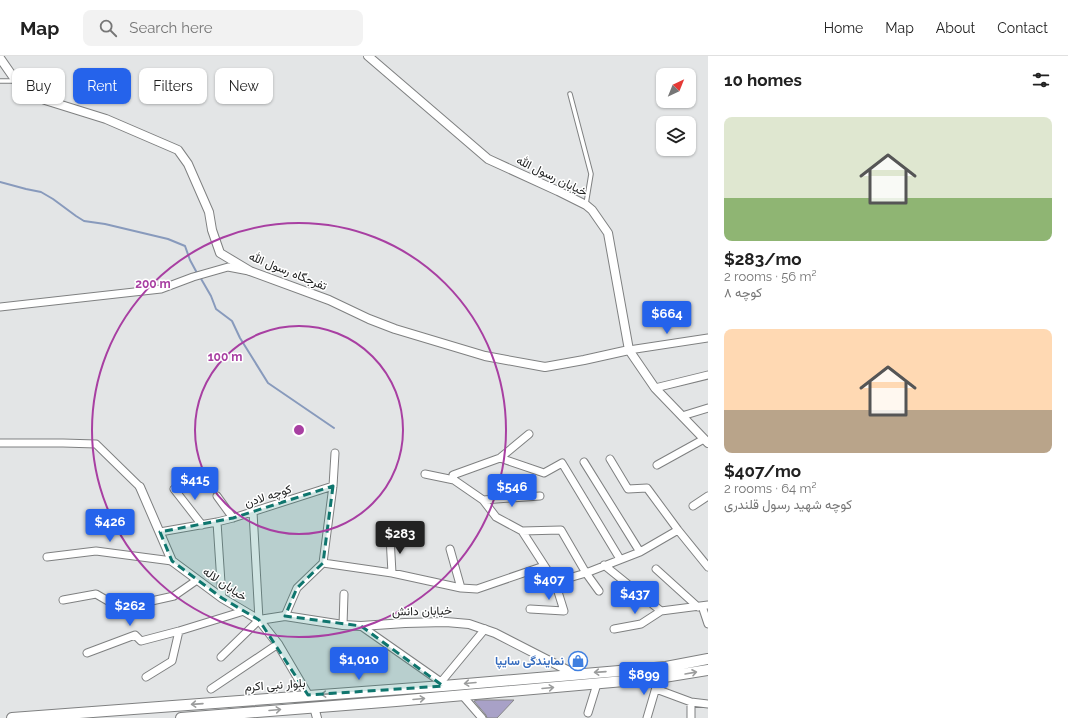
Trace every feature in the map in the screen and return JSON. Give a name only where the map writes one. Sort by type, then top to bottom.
[{"type":"main road","name":"بلوار نبی اکرم","points":[[18,718],[666,667],[708,659]]},
{"type":"main road","name":"بلوار نبی اکرم","points":[[180,718],[597,684],[658,678],[708,670]]},
{"type":"main road","points":[[394,689],[396,701]]},
{"type":"street","name":"خیابان رسول الله","points":[[368,56],[488,159],[558,191],[592,210],[608,233],[630,350],[655,388],[706,441]]},
{"type":"street","name":"تفرجگاه رسول الله","points":[[0,58],[12,75]]},
{"type":"street","name":"تفرجگاه رسول الله","points":[[58,104],[106,119],[178,150],[188,164],[209,212],[212,230],[220,253],[250,271],[329,300],[369,319],[395,329],[485,356],[545,367],[630,350]]},
{"type":"street","points":[[0,307],[161,289],[193,277],[228,267],[250,271]]},
{"type":"street","points":[[630,350],[708,338]]},
{"type":"street","points":[[655,388],[708,375]]},
{"type":"street","points":[[682,416],[708,408]]},
{"type":"street","points":[[454,480],[453,475],[500,458],[529,434]]},
{"type":"street","points":[[657,465],[706,441]]},
{"type":"street","points":[[0,443],[96,444],[140,487],[172,561],[96,551],[47,557]]},
{"type":"street","points":[[285,616],[297,588],[324,563],[333,486],[335,453]]},
{"type":"street","points":[[500,458],[544,473],[562,463],[620,559]]},
{"type":"street","points":[[610,459],[628,489],[647,488],[708,567]]},
{"type":"street","points":[[584,462],[640,552]]},
{"type":"street","points":[[424,474],[454,480],[483,500],[496,517],[522,531],[555,582],[564,611],[530,609]]},
{"type":"street","name":"کوچه لادن","points":[[160,532],[233,518],[333,486]]},
{"type":"street","points":[[174,489],[202,525]]},
{"type":"street","points":[[217,496],[233,518]]},
{"type":"street","points":[[483,500],[540,496]]},
{"type":"street","points":[[693,506],[708,496]]},
{"type":"street","points":[[221,657],[259,620],[253,512]]},
{"type":"street","points":[[217,522],[222,598]]},
{"type":"street","points":[[522,531],[561,530],[586,573],[600,591]]},
{"type":"street","points":[[555,582],[586,573],[640,552],[678,530]]},
{"type":"street","points":[[390,537],[392,573]]},
{"type":"street","points":[[450,549],[461,588]]},
{"type":"street","name":"خیابان لاله","points":[[172,561],[222,598],[259,620],[278,644],[308,695]]},
{"type":"street","points":[[324,563],[392,573],[461,588],[477,589],[544,566]]},
{"type":"street","points":[[604,565],[661,612]]},
{"type":"street","points":[[656,569],[703,606],[708,624]]},
{"type":"street","points":[[63,600],[96,594],[120,608],[174,596],[197,580]]},
{"type":"street","points":[[343,625],[344,594]]},
{"type":"street","points":[[614,629],[641,624],[661,612],[703,606]]},
{"type":"street","points":[[87,653],[135,635],[141,641],[244,611]]},
{"type":"street","name":"خیابان دانش","points":[[259,620],[285,616],[343,625],[362,626],[446,622],[469,624],[495,633],[575,674]]},
{"type":"street","points":[[362,626],[442,684],[485,629]]},
{"type":"street","points":[[146,677],[172,661],[179,631]]},
{"type":"street","points":[[211,689],[278,644]]},
{"type":"street","points":[[647,718],[658,678]]},
{"type":"street","points":[[588,713],[597,684]]},
{"type":"street","points":[[656,689],[692,702],[708,704]]},
{"type":"street","points":[[462,695],[482,718]]},
{"type":"street","points":[[691,718],[692,702]]},
{"type":"street","points":[[314,707],[317,718]]},
{"type":"lane","points":[[0,82],[12,81]]},
{"type":"lane","points":[[570,94],[591,174],[586,206]]},
{"type":"highlighted area","points":[[333,486],[323,563],[297,588],[285,616],[361,626],[443,686],[308,695],[259,620],[222,598],[172,561],[160,532],[233,518]]},
{"type":"building","points":[[514,700],[497,718],[487,718],[474,701]]},
{"type":"waterway","points":[[0,182],[41,192],[84,221],[105,224],[168,239],[185,246],[197,273]]},
{"type":"waterway","points":[[200,277],[211,296],[216,309],[232,321],[240,338],[268,383],[334,428]]},
{"type":"place","name":"نمایندگی سایپا","points":[[578,661]]}]
